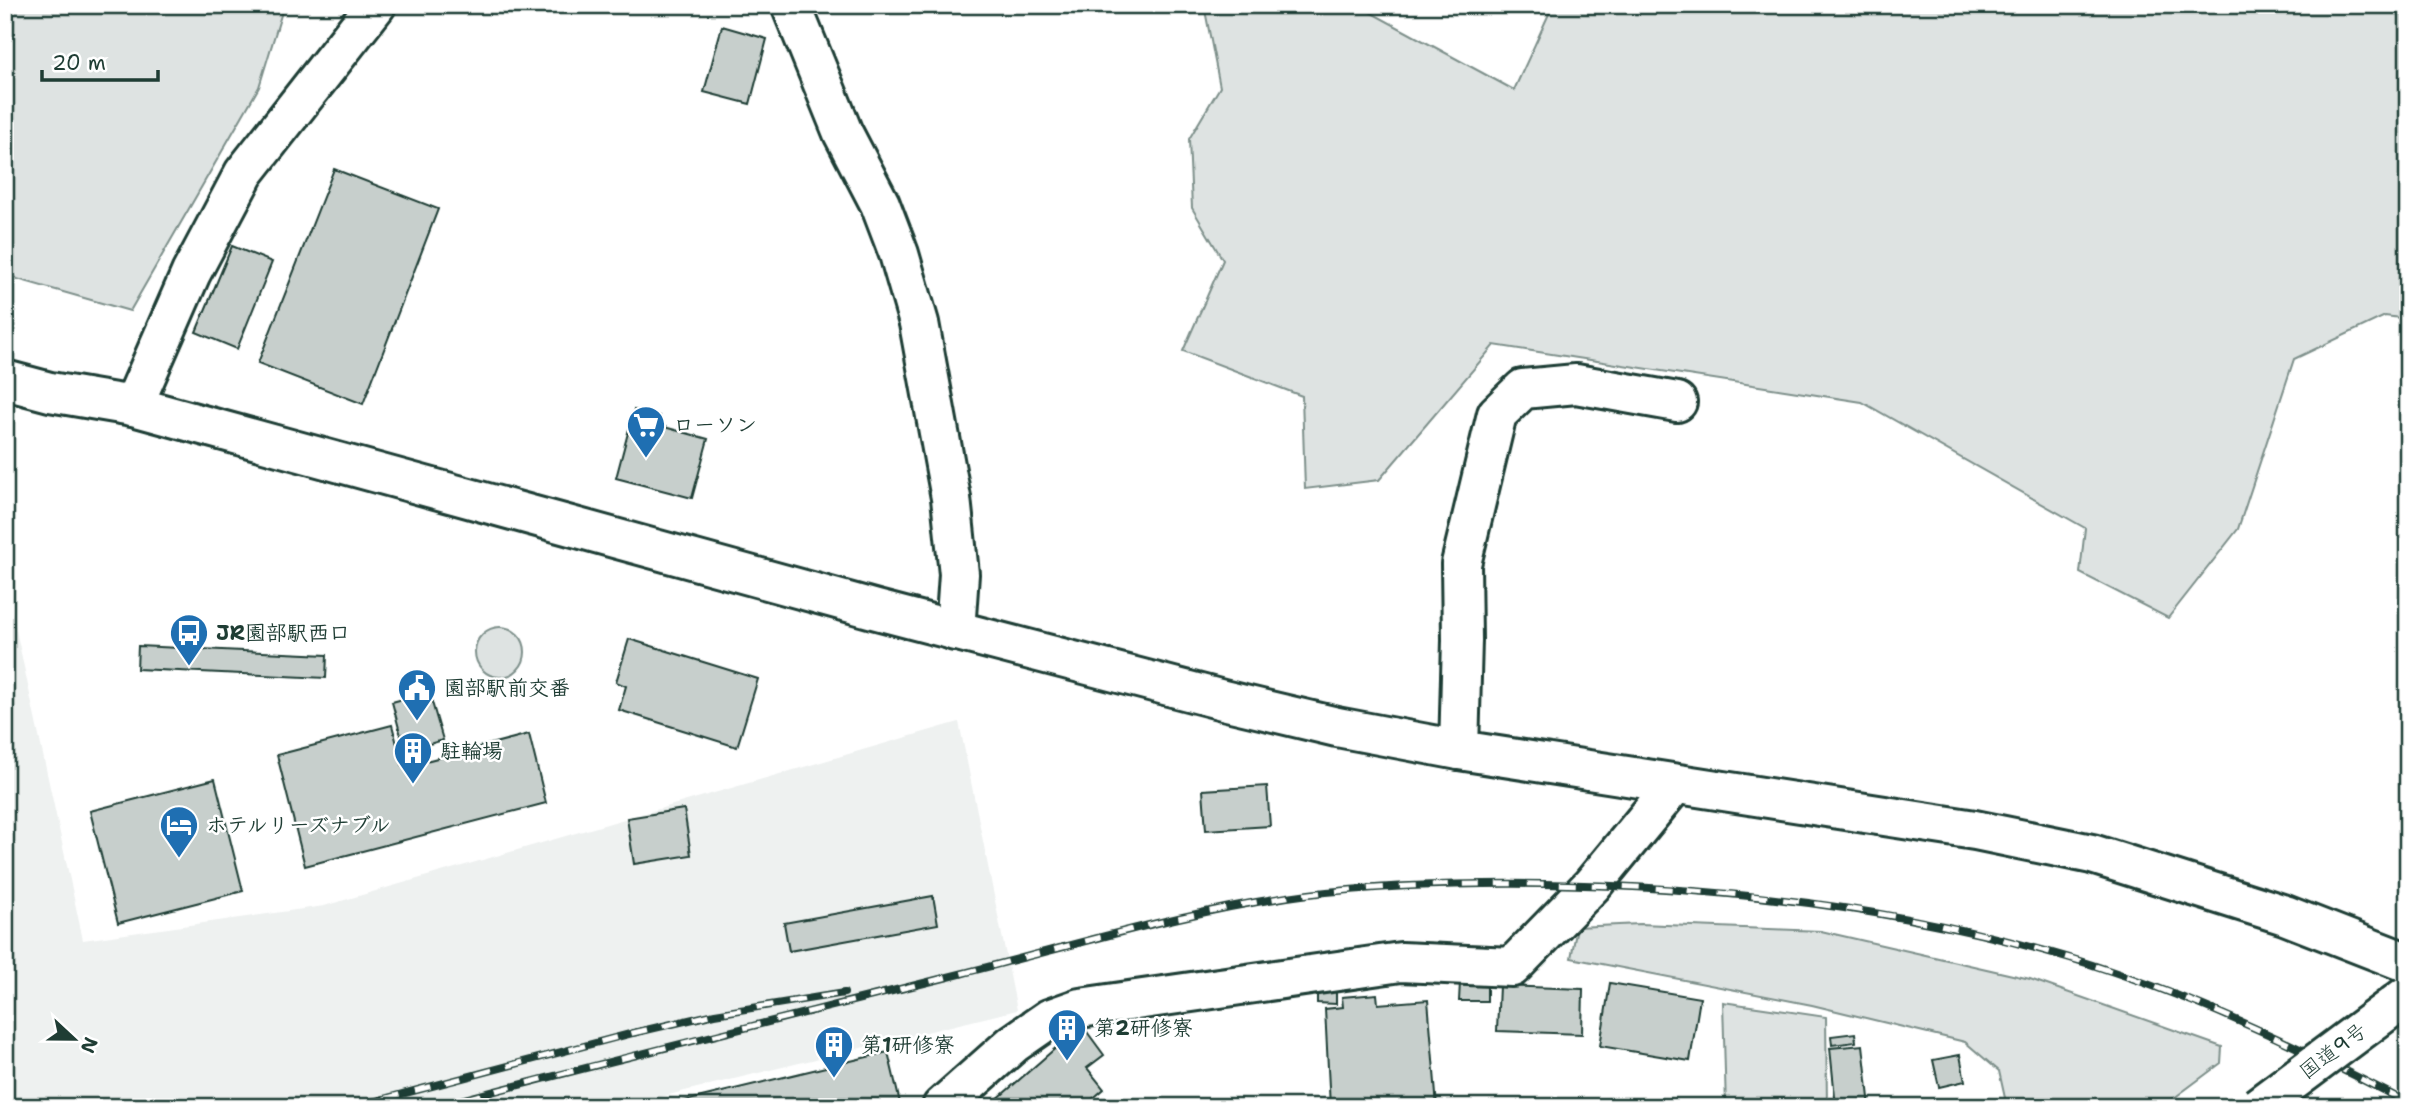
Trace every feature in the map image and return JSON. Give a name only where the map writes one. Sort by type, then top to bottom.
[{"type":"main road","points":[[133,406],[191,274],[244,173],[376,5]]},
{"type":"main road","points":[[791,5],[843,133],[880,204],[899,254],[919,323],[951,498],[959,574],[955,631]]},
{"type":"main road","points":[[5,380],[50,392],[133,406],[955,631],[1337,727],[1459,750],[1975,830],[2092,854],[2285,915],[2408,963]]},
{"type":"main road","points":[[1459,750],[1461,564],[1497,414],[1523,389],[1576,384],[1677,402]]},
{"type":"main road","points":[[942,1107],[1013,1044],[1049,1019],[1080,1008],[1401,962],[1512,967],[1592,885],[1675,784]]},
{"type":"main road","name":"国道9号","points":[[2258,1107],[2408,995]]},
{"type":"shaded area","points":[[5,5],[284,5],[259,87],[130,311],[17,279],[5,262]]},
{"type":"shaded area","points":[[1204,5],[1357,5],[1514,90],[1553,5],[2408,5],[2408,319],[2385,316],[2294,359],[2238,529],[2168,618],[2080,573],[2085,528],[1862,402],[1494,345],[1379,480],[1305,489],[1302,396],[1183,351],[1223,260],[1192,208],[1189,139],[1220,87]]},
{"type":"shaded area","points":[[5,579],[83,940],[324,906],[959,722],[1017,1010],[619,1107],[5,1107]]},
{"type":"shaded area","points":[[500,627],[517,635],[525,652],[517,669],[500,677],[483,669],[475,652],[483,635]]},
{"type":"shaded area","points":[[1640,924],[1821,931],[2030,979],[2222,1047],[2221,1063],[2162,1107],[2007,1107],[1999,1071],[1965,1042],[1812,1005],[1571,958],[1577,927]]},
{"type":"shaded area","points":[[1723,1002],[1826,1017],[1827,1107],[1726,1107]]},
{"type":"building","points":[[722,26],[767,39],[750,104],[704,92]]},
{"type":"building","points":[[334,169],[438,209],[363,404],[258,363]]},
{"type":"building","points":[[232,246],[272,262],[237,349],[196,332]]},
{"type":"building","points":[[634,410],[659,416],[657,425],[708,439],[692,498],[616,478]]},
{"type":"building","points":[[629,639],[758,679],[737,747],[619,710],[626,686],[616,682]]},
{"type":"building","points":[[138,646],[327,655],[326,678],[137,669]]},
{"type":"building","points":[[429,692],[443,740],[405,751],[392,702]]},
{"type":"building","name":"駐輪場","points":[[392,725],[403,767],[529,734],[546,803],[305,866],[277,755]]},
{"type":"building","points":[[215,779],[243,891],[118,923],[90,811]]},
{"type":"building","points":[[1267,786],[1270,826],[1206,830],[1203,790]]},
{"type":"building","points":[[684,809],[691,855],[634,864],[627,818]]},
{"type":"building","points":[[933,896],[938,924],[789,951],[784,923]]},
{"type":"building","points":[[1460,982],[1487,982],[1487,1001],[1459,1001]]},
{"type":"building","points":[[1610,983],[1700,998],[1690,1061],[1600,1046]]},
{"type":"building","points":[[1499,986],[1583,989],[1582,1034],[1497,1031]]},
{"type":"building","points":[[1317,987],[1336,987],[1336,1004],[1317,1003]]},
{"type":"building","points":[[1377,994],[1378,1004],[1428,1000],[1437,1107],[1330,1107],[1325,1009],[1343,1007],[1342,997]]},
{"type":"building","name":"第2研修寮","points":[[1082,1025],[1104,1055],[1087,1068],[1104,1089],[1083,1107],[988,1107]]},
{"type":"building","points":[[1855,1033],[1856,1042],[1832,1045],[1831,1036]]},
{"type":"building","points":[[1863,1045],[1870,1107],[1836,1107],[1830,1048]]},
{"type":"building","name":"第1研修寮","points":[[888,1052],[901,1107],[660,1107]]},
{"type":"building","points":[[1960,1055],[1965,1081],[1939,1087],[1933,1060]]},
{"type":"railway","points":[[434,1107],[1221,909],[1309,894],[1368,888],[1515,884],[1611,886],[1744,895],[1875,913],[2006,940],[2114,972],[2200,1004],[2408,1103]]},
{"type":"railway","points":[[353,1107],[633,1033],[715,1014],[844,993]]},
{"type":"place","name":"ローソン","points":[[646,459]]},
{"type":"place","name":"JR園部駅西口","points":[[189,667]]},
{"type":"place","name":"園部駅前交番","points":[[417,722]]},
{"type":"place","name":"駐輪場","points":[[413,785]]},
{"type":"place","name":"ホテルリーズナブル","points":[[179,859]]},
{"type":"place","name":"第2研修寮","points":[[1067,1062]]},
{"type":"place","name":"第1研修寮","points":[[834,1079]]}]
